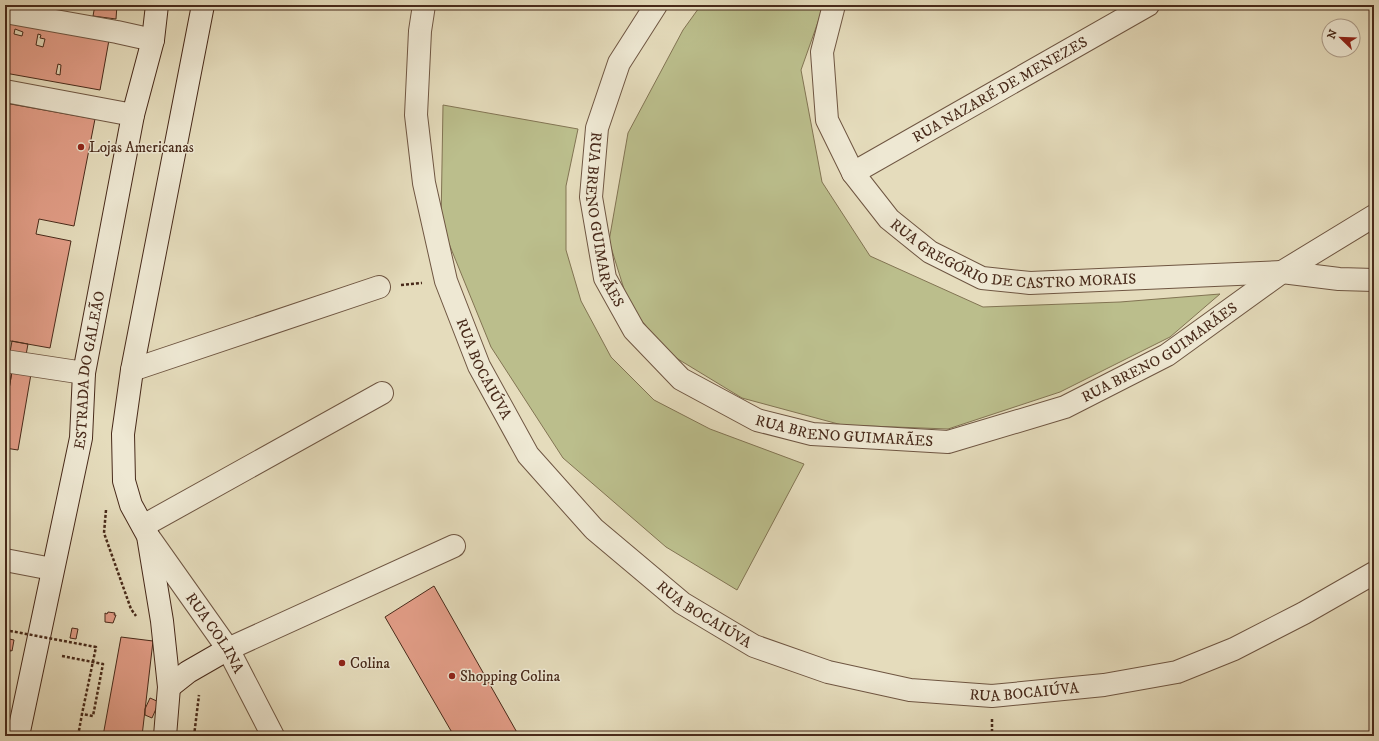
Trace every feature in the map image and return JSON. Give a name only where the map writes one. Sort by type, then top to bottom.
[{"type":"street","name":"ESTRADA DO GALEÃO","points":[[18,736],[80,438],[84,373],[133,115],[153,40],[157,5]]},
{"type":"street","points":[[165,736],[169,687],[162,622],[145,531],[131,505],[124,482],[123,434],[132,370],[203,5]]},
{"type":"street","name":"RUA BOCAIÚVA","points":[[424,5],[420,31],[416,115],[424,183],[446,281],[479,366],[528,455],[594,529],[682,603],[754,646],[828,672],[910,690],[992,696],[1104,685],[1177,672],[1234,649],[1304,613],[1374,573]]},
{"type":"street","name":"RUA BRENO GUIMARÃES","points":[[656,5],[619,63],[597,128],[591,197],[605,278],[634,330],[681,379],[757,420],[812,434],[948,442],[1065,407],[1167,355],[1282,272],[1374,216]]},
{"type":"street","name":"RUA GREGÓRIO DE CASTRO MORAIS","points":[[834,5],[822,52],[828,120],[853,173],[889,219],[930,252],[982,278],[1030,283],[1282,272],[1339,279],[1374,280]]},
{"type":"street","name":"RUA NAZARÉ DE MENEZES","points":[[853,173],[1148,5]]},
{"type":"street","points":[[5,12],[153,40]]},
{"type":"street","points":[[5,91],[133,115]]},
{"type":"street","points":[[132,370],[379,287]]},
{"type":"street","points":[[5,361],[84,373]]},
{"type":"street","points":[[145,531],[382,393]]},
{"type":"street","name":"RUA COLINA","points":[[145,531],[228,649],[273,736]]},
{"type":"street","points":[[169,687],[188,672],[228,649],[454,546]]},
{"type":"street","points":[[5,560],[52,569]]},
{"type":"path","points":[[379,287],[446,281]]},
{"type":"path","points":[[5,630],[96,647],[78,736]]},
{"type":"path","points":[[62,656],[103,664],[93,716],[82,714]]},
{"type":"green space","points":[[701,5],[824,5],[801,70],[822,182],[870,256],[983,307],[1120,302],[1220,294],[1170,337],[1060,392],[948,429],[842,425],[742,398],[668,353],[629,305],[609,241],[628,133],[683,30]]},
{"type":"green space","points":[[443,105],[578,129],[566,186],[566,250],[581,301],[611,357],[654,400],[710,429],[804,464],[737,590],[666,547],[563,458],[491,347],[441,224]]},
{"type":"building","points":[[95,5],[117,5],[116,19],[93,16]]},
{"type":"building","points":[[5,21],[109,40],[100,90],[5,73]],"holes":[[[15,29],[23,32],[22,36],[14,34]],[[38,34],[41,35],[40,38],[45,39],[43,47],[36,45]],[[58,64],[61,65],[60,75],[56,74]]]},
{"type":"building","points":[[5,103],[95,119],[74,226],[39,219],[36,234],[71,241],[50,348],[5,340]]},
{"type":"building","points":[[12,341],[28,344],[26,355],[10,352]]},
{"type":"building","points":[[5,369],[12,371],[5,414]]},
{"type":"building","points":[[12,371],[31,374],[18,450],[5,448],[5,414]]},
{"type":"building","name":"Shopping Colina","points":[[434,586],[519,736],[454,736],[385,617]]},
{"type":"building","points":[[108,612],[115,613],[114,615],[116,615],[113,623],[105,622],[105,613],[107,614]]},
{"type":"building","points":[[72,628],[78,629],[76,639],[70,638]]},
{"type":"building","points":[[121,637],[153,641],[142,736],[103,736]]},
{"type":"building","points":[[5,638],[14,640],[12,651],[10,650],[10,652],[5,650]]},
{"type":"building","points":[[150,698],[159,702],[152,718],[145,715],[145,709]]},
{"type":"place","name":"Lojas Americanas","points":[[81,147]]},
{"type":"place","name":"Colina","points":[[342,663]]},
{"type":"place","name":"Shopping Colina","points":[[452,676]]}]
